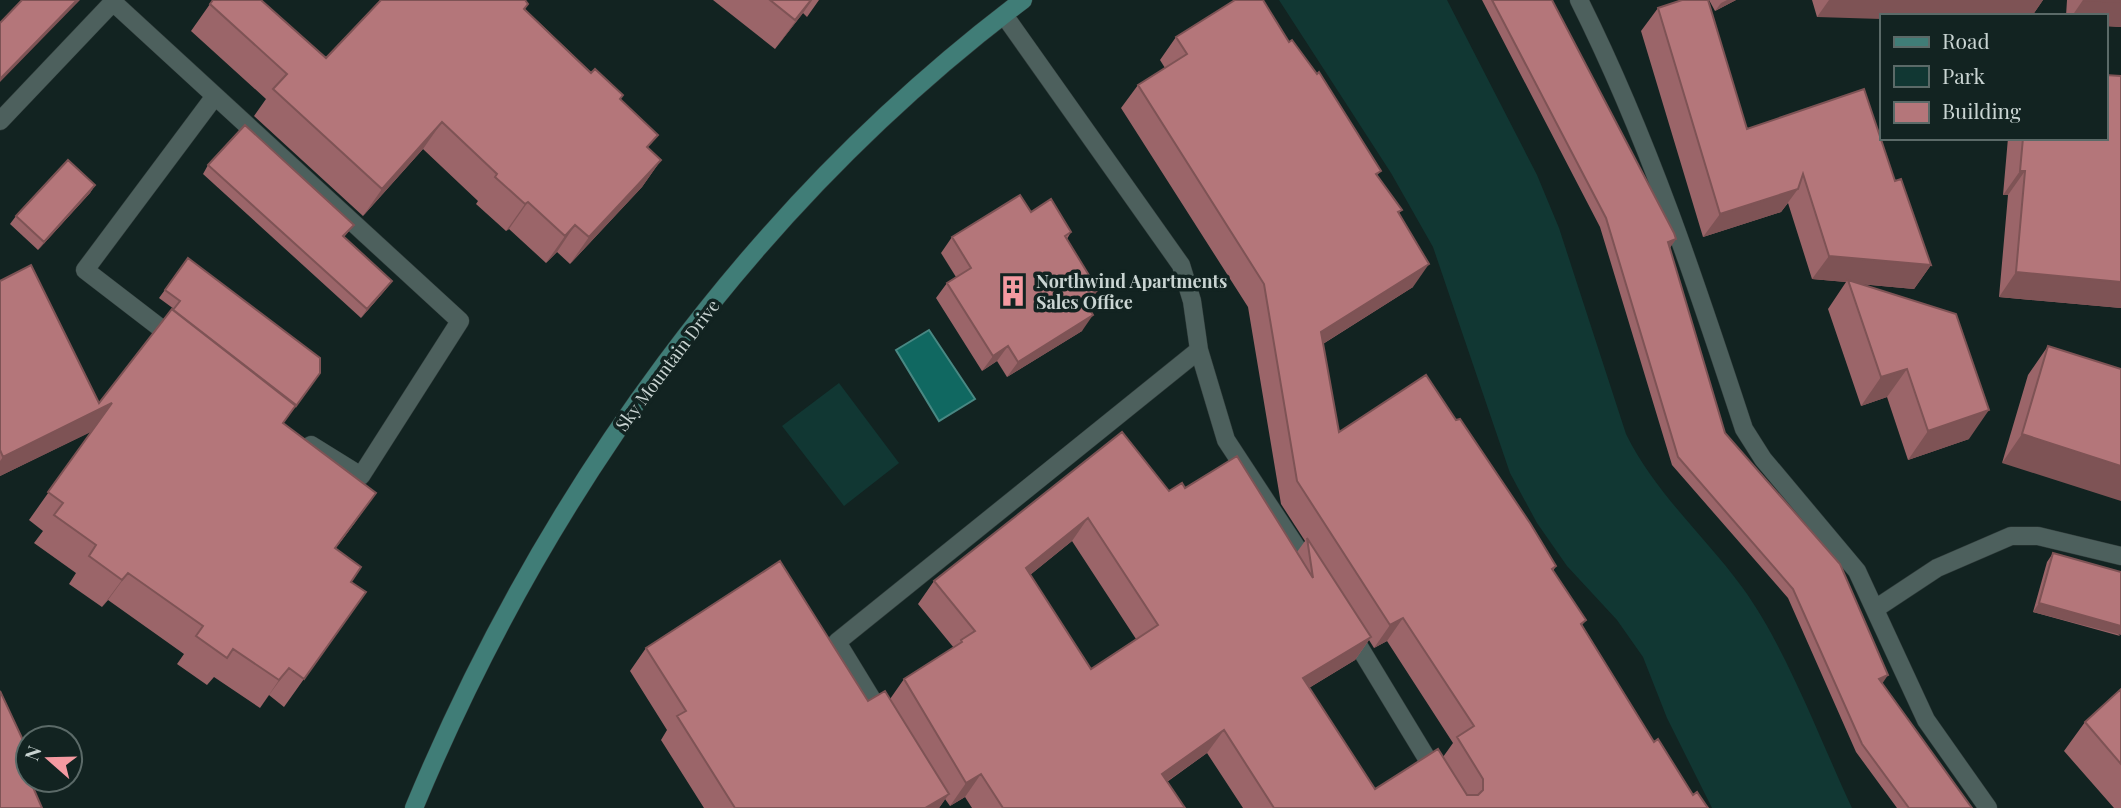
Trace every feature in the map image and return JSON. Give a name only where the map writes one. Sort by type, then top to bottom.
[{"type":"street","name":"Sky Mountain Drive","points":[[414,808],[502,618],[575,492],[653,380],[735,275],[823,178],[927,77],[1023,0]]},
{"type":"lane","points":[[1579,0],[1619,79],[1660,180],[1744,429],[1763,459],[1857,570],[1926,720],[1988,808]]},
{"type":"lane","points":[[0,121],[114,1],[460,321],[361,476],[325,456],[293,431]]},
{"type":"lane","points":[[1004,15],[1181,265],[1192,300],[1199,350],[1226,440],[1319,583]]},
{"type":"lane","points":[[194,355],[85,270],[215,96]]},
{"type":"lane","points":[[895,737],[837,642],[1199,350]]},
{"type":"lane","points":[[1875,609],[1937,568],[2011,536],[2038,536],[2121,556]]},
{"type":"lane","points":[[1341,618],[1457,808]]},
{"type":"green space","points":[[1279,0],[1447,0],[1537,175],[1559,228],[1626,434],[1651,475],[1742,587],[1758,611],[1788,665],[1852,808],[1712,808],[1667,718],[1643,657],[1617,620],[1567,566],[1537,523],[1510,473],[1433,247],[1391,173]]},
{"type":"green space","points":[[839,383],[899,463],[844,506],[782,426]]},
{"type":"water","points":[[929,330],[975,399],[939,421],[896,350]]},
{"type":"building","points":[[22,0],[77,0],[0,79],[0,23]]},
{"type":"building","points":[[213,0],[261,0],[326,58],[381,0],[525,0],[528,4],[524,9],[591,73],[595,69],[623,95],[620,99],[658,135],[647,147],[661,160],[589,237],[575,225],[565,236],[528,202],[525,204],[495,177],[497,174],[442,122],[382,189],[273,89],[287,74],[210,4]]},
{"type":"building","points":[[770,0],[811,0],[795,20]]},
{"type":"building","points":[[1235,0],[1263,0],[1289,42],[1292,40],[1317,74],[1319,72],[1381,171],[1376,174],[1402,210],[1398,212],[1429,264],[1321,332],[1339,432],[1426,375],[1456,420],[1460,419],[1530,523],[1556,566],[1552,569],[1586,620],[1581,624],[1654,742],[1658,739],[1693,795],[1697,792],[1708,808],[1274,808],[1224,730],[1162,774],[1185,808],[1003,808],[981,774],[966,783],[904,679],[975,631],[934,581],[1122,432],[1169,491],[1182,483],[1185,488],[1237,456],[1313,578],[1307,538],[1371,637],[1303,678],[1375,789],[1438,749],[1467,795],[1478,795],[1483,790],[1483,779],[1457,737],[1474,726],[1403,618],[1390,625],[1297,481],[1264,284],[1138,85],[1187,54],[1176,37]],"holes":[[[1088,518],[1158,625],[1091,669],[1026,568]]]},
{"type":"building","points":[[1492,0],[1552,0],[1674,233],[1676,239],[1668,242],[1725,433],[1840,564],[1888,675],[1879,679],[1972,808],[1909,808],[1862,744],[1793,589],[1678,457],[1606,218]]},
{"type":"building","points":[[1682,0],[1708,0],[1747,129],[1864,89],[1895,181],[1901,179],[1931,265],[1829,256],[1803,174],[1798,189],[1720,214],[1658,8]]},
{"type":"building","points":[[2083,0],[2121,0],[2121,2]]},
{"type":"building","points":[[2107,75],[2121,76],[2121,282],[2016,272],[2025,171],[2020,171],[2023,140],[2107,140]]},
{"type":"building","points":[[245,125],[354,225],[343,236],[392,281],[367,309],[208,165]]},
{"type":"building","points":[[68,160],[95,185],[44,242],[16,216]]},
{"type":"building","name":"Northwind Apartments Sales Office","points":[[1020,195],[1031,212],[1051,199],[1071,232],[1065,236],[1098,290],[1084,300],[1093,315],[1018,362],[1008,346],[993,356],[947,283],[971,268],[952,237]]},
{"type":"building","points":[[188,258],[320,358],[320,373],[296,406],[173,310],[180,301],[165,290]]},
{"type":"building","points":[[31,265],[99,403],[172,309],[296,405],[283,423],[376,493],[335,548],[361,567],[351,582],[366,592],[304,679],[289,668],[279,680],[233,649],[227,658],[196,636],[203,626],[128,573],[122,580],[89,556],[96,545],[54,515],[63,503],[48,492],[112,403],[3,457],[0,450],[0,281]]},
{"type":"building","points":[[1848,280],[1956,314],[1989,410],[1928,431],[1907,369],[1881,377]]},
{"type":"building","points":[[2048,346],[2121,369],[2121,466],[2022,434]]},
{"type":"building","points":[[2053,553],[2121,572],[2121,626],[2039,603]]},
{"type":"building","points":[[780,561],[868,701],[885,691],[949,794],[925,808],[735,808],[677,716],[686,711],[646,648]]},
{"type":"building","points":[[2121,689],[2121,764],[2085,722]]},
{"type":"building","points":[[0,691],[15,724],[14,794],[36,794],[42,808],[0,808]]},
{"type":"place","name":"Northwind Apartments Sales Office","points":[[1013,291]]}]
